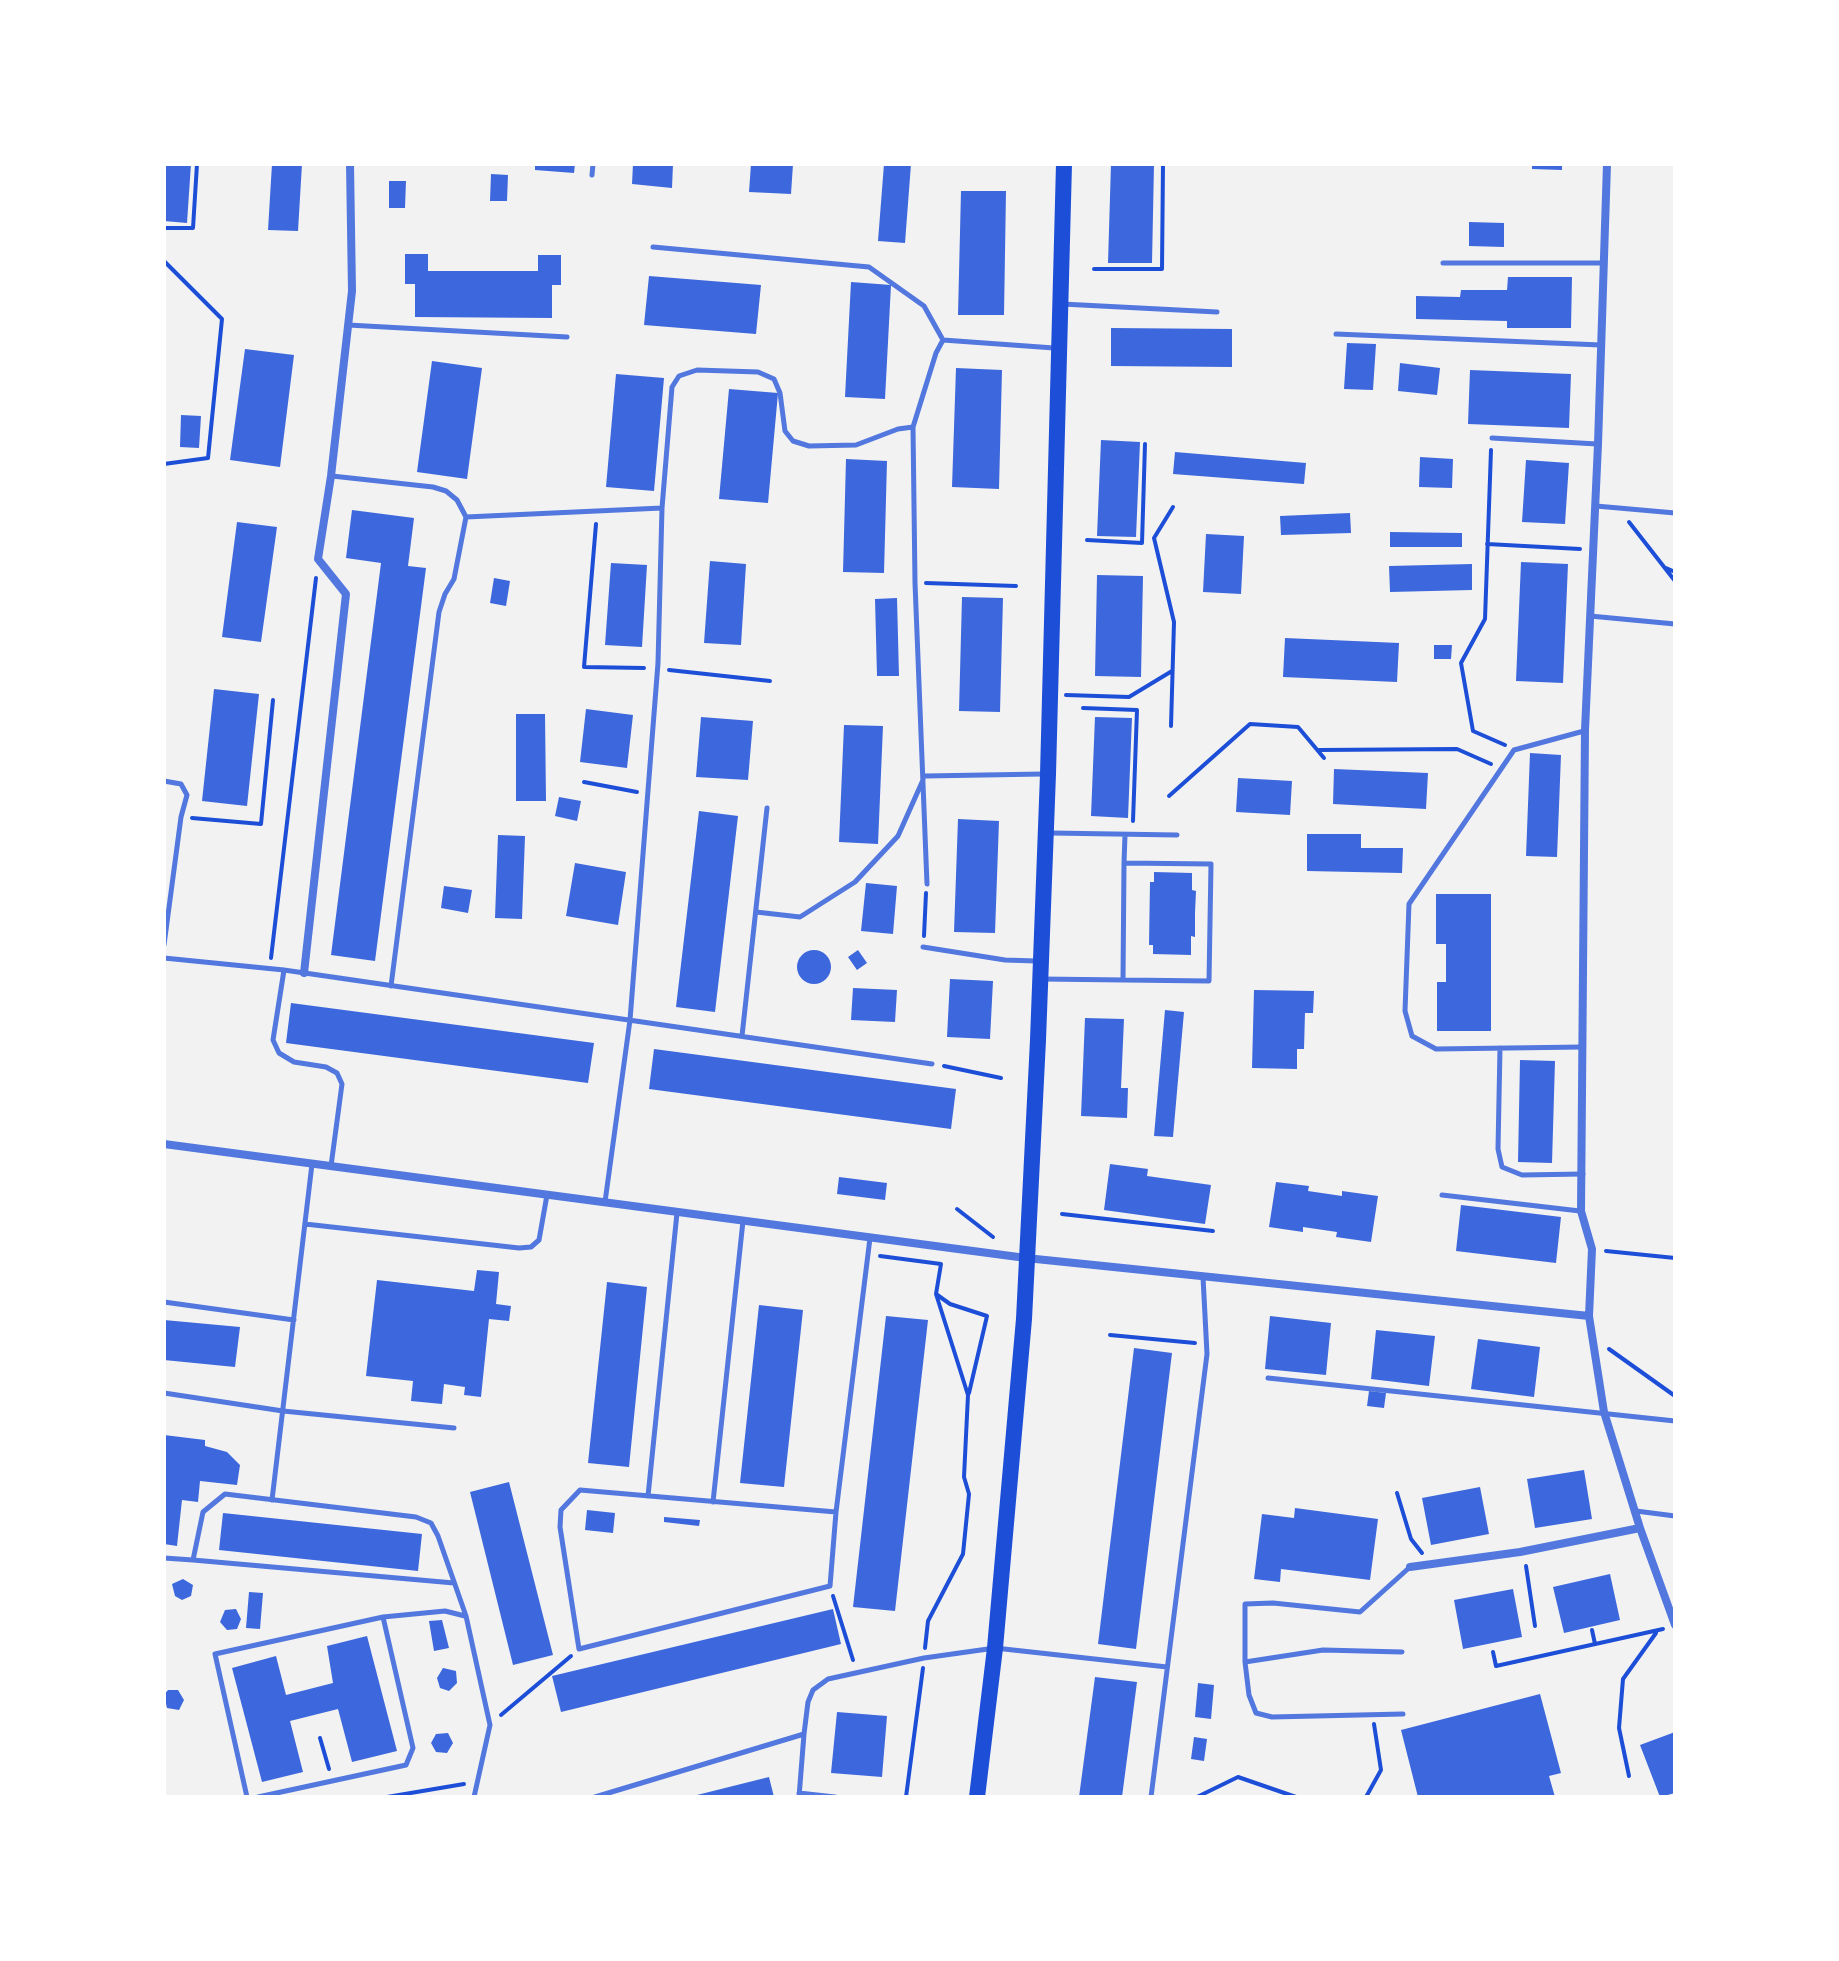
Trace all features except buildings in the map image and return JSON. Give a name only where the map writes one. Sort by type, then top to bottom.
[{"type":"main road","points":[[977,1797],[995,1648],[1024,1319],[1046,833],[1064,164]]},
{"type":"street","points":[[304,973],[346,594],[318,559],[331,476],[352,291],[350,164]]},
{"type":"street","points":[[1607,164],[1585,730],[1581,1211],[1592,1249],[1589,1316],[1604,1412],[1670,1627]]},
{"type":"street","points":[[164,1144],[1026,1258],[1589,1316]]},
{"type":"street","points":[[1410,1567],[1524,1551],[1640,1528]]},
{"type":"lane","points":[[592,175],[593,164]]},
{"type":"lane","points":[[653,247],[869,267],[924,306],[943,340]]},
{"type":"lane","points":[[1443,263],[1603,263]]},
{"type":"lane","points":[[1061,304],[1217,312]]},
{"type":"lane","points":[[348,325],[567,337]]},
{"type":"lane","points":[[1336,334],[1601,345]]},
{"type":"lane","points":[[943,340],[1059,349]]},
{"type":"lane","points":[[927,884],[915,583],[913,427],[943,340]]},
{"type":"lane","points":[[605,1202],[630,1020],[658,669],[662,508],[672,387],[679,376],[697,370],[758,372],[774,379],[780,393],[785,431],[793,441],[809,446],[856,445],[898,429],[913,427]]},
{"type":"lane","points":[[1492,438],[1598,444]]},
{"type":"lane","points":[[331,476],[433,487],[446,491],[457,500],[466,517],[454,579],[439,612],[391,986]]},
{"type":"lane","points":[[1596,506],[1675,513]]},
{"type":"lane","points":[[466,517],[662,508]]},
{"type":"lane","points":[[1590,616],[1675,624]]},
{"type":"lane","points":[[1582,1047],[1436,1049],[1412,1036],[1405,1011],[1409,904],[1514,750],[1585,730]]},
{"type":"lane","points":[[925,776],[1048,774]]},
{"type":"lane","points":[[756,912],[800,917],[855,882],[898,836],[925,776]]},
{"type":"lane","points":[[164,781],[181,784],[187,795],[181,817],[164,945]]},
{"type":"lane","points":[[742,1036],[767,808]]},
{"type":"lane","points":[[1046,833],[1177,835]]},
{"type":"lane","points":[[1123,980],[1125,835]]},
{"type":"lane","points":[[1040,979],[1209,981],[1211,864],[1124,863]]},
{"type":"lane","points":[[923,947],[1005,960],[1041,961]]},
{"type":"lane","points":[[164,958],[284,970],[932,1064]]},
{"type":"lane","points":[[284,970],[273,1040],[279,1053],[294,1062],[326,1067],[337,1073],[342,1084],[331,1166]]},
{"type":"lane","points":[[1500,1048],[1498,1149],[1502,1167],[1522,1175],[1583,1174]]},
{"type":"lane","points":[[272,1500],[312,1163]]},
{"type":"lane","points":[[305,1224],[531,1247],[539,1240],[547,1195]]},
{"type":"lane","points":[[1442,1195],[1581,1211]]},
{"type":"lane","points":[[648,1496],[677,1212]]},
{"type":"lane","points":[[713,1502],[743,1220]]},
{"type":"lane","points":[[836,1512],[580,1490],[561,1510],[560,1527],[579,1649],[830,1586],[836,1512],[870,1237]]},
{"type":"lane","points":[[1151,1797],[1206,1344],[1203,1276]]},
{"type":"lane","points":[[164,1302],[294,1320]]},
{"type":"lane","points":[[1268,1378],[1675,1421]]},
{"type":"lane","points":[[164,1393],[283,1411],[454,1428]]},
{"type":"lane","points":[[193,1560],[203,1512],[225,1494],[416,1517],[431,1523],[466,1616],[490,1725],[474,1797]]},
{"type":"lane","points":[[1635,1511],[1675,1516]]},
{"type":"lane","points":[[164,1558],[454,1583]]},
{"type":"lane","points":[[1403,1714],[1272,1717],[1256,1713],[1249,1695],[1245,1662],[1245,1604],[1273,1603],[1360,1612],[1410,1567]]},
{"type":"lane","points":[[247,1797],[215,1654],[383,1617],[445,1611],[466,1616]]},
{"type":"lane","points":[[258,1797],[406,1765],[413,1748],[383,1617]]},
{"type":"lane","points":[[835,1797],[799,1795],[808,1702],[813,1690],[828,1679],[924,1658],[995,1648],[1167,1667]]},
{"type":"lane","points":[[1245,1662],[1323,1650],[1402,1652]]},
{"type":"lane","points":[[595,1797],[804,1734]]},
{"type":"path","points":[[164,228],[193,228],[197,164]]},
{"type":"path","points":[[1094,269],[1162,269],[1163,164]]},
{"type":"path","points":[[164,261],[222,319],[208,458],[164,464]]},
{"type":"path","points":[[1492,438],[1485,619],[1461,663],[1473,731],[1514,750]]},
{"type":"path","points":[[1087,540],[1142,543],[1145,444]]},
{"type":"path","points":[[1171,726],[1174,622],[1154,538],[1173,507]]},
{"type":"path","points":[[1618,508],[1675,581]]},
{"type":"path","points":[[597,511],[584,667],[658,669],[770,681]]},
{"type":"path","points":[[1487,544],[1594,550]]},
{"type":"path","points":[[269,969],[318,559]]},
{"type":"path","points":[[1664,567],[1675,572]]},
{"type":"path","points":[[915,583],[1016,586]]},
{"type":"path","points":[[1050,694],[1129,697],[1172,671]]},
{"type":"path","points":[[181,817],[261,824],[273,700]]},
{"type":"path","points":[[1083,708],[1137,710],[1133,835]]},
{"type":"path","points":[[1169,796],[1250,724],[1298,727],[1324,758]]},
{"type":"path","points":[[1317,750],[1457,749],[1500,769]]},
{"type":"path","points":[[584,782],[648,794]]},
{"type":"path","points":[[923,947],[927,884]]},
{"type":"path","points":[[932,1064],[1001,1078]]},
{"type":"path","points":[[957,1209],[993,1237]]},
{"type":"path","points":[[1062,1214],[1213,1231]]},
{"type":"path","points":[[1592,1249],[1675,1258]]},
{"type":"path","points":[[868,1254],[941,1264],[936,1294],[968,1395]]},
{"type":"path","points":[[906,1797],[928,1621],[963,1554],[969,1494],[964,1477],[968,1395],[987,1316],[950,1304],[936,1294]]},
{"type":"path","points":[[1110,1335],[1206,1344]]},
{"type":"path","points":[[1594,1338],[1675,1396]]},
{"type":"path","points":[[1397,1493],[1411,1539],[1430,1564]]},
{"type":"path","points":[[1524,1551],[1535,1626]]},
{"type":"path","points":[[830,1586],[857,1674]]},
{"type":"path","points":[[1493,1652],[1496,1666],[1670,1627]]},
{"type":"path","points":[[1592,1630],[1595,1644]]},
{"type":"path","points":[[1629,1776],[1619,1728],[1623,1679],[1657,1631]]},
{"type":"path","points":[[490,1725],[579,1649]]},
{"type":"path","points":[[1366,1797],[1381,1770],[1373,1715]]},
{"type":"path","points":[[1197,1797],[1238,1777],[1296,1797]]},
{"type":"path","points":[[387,1797],[477,1781]]}]
